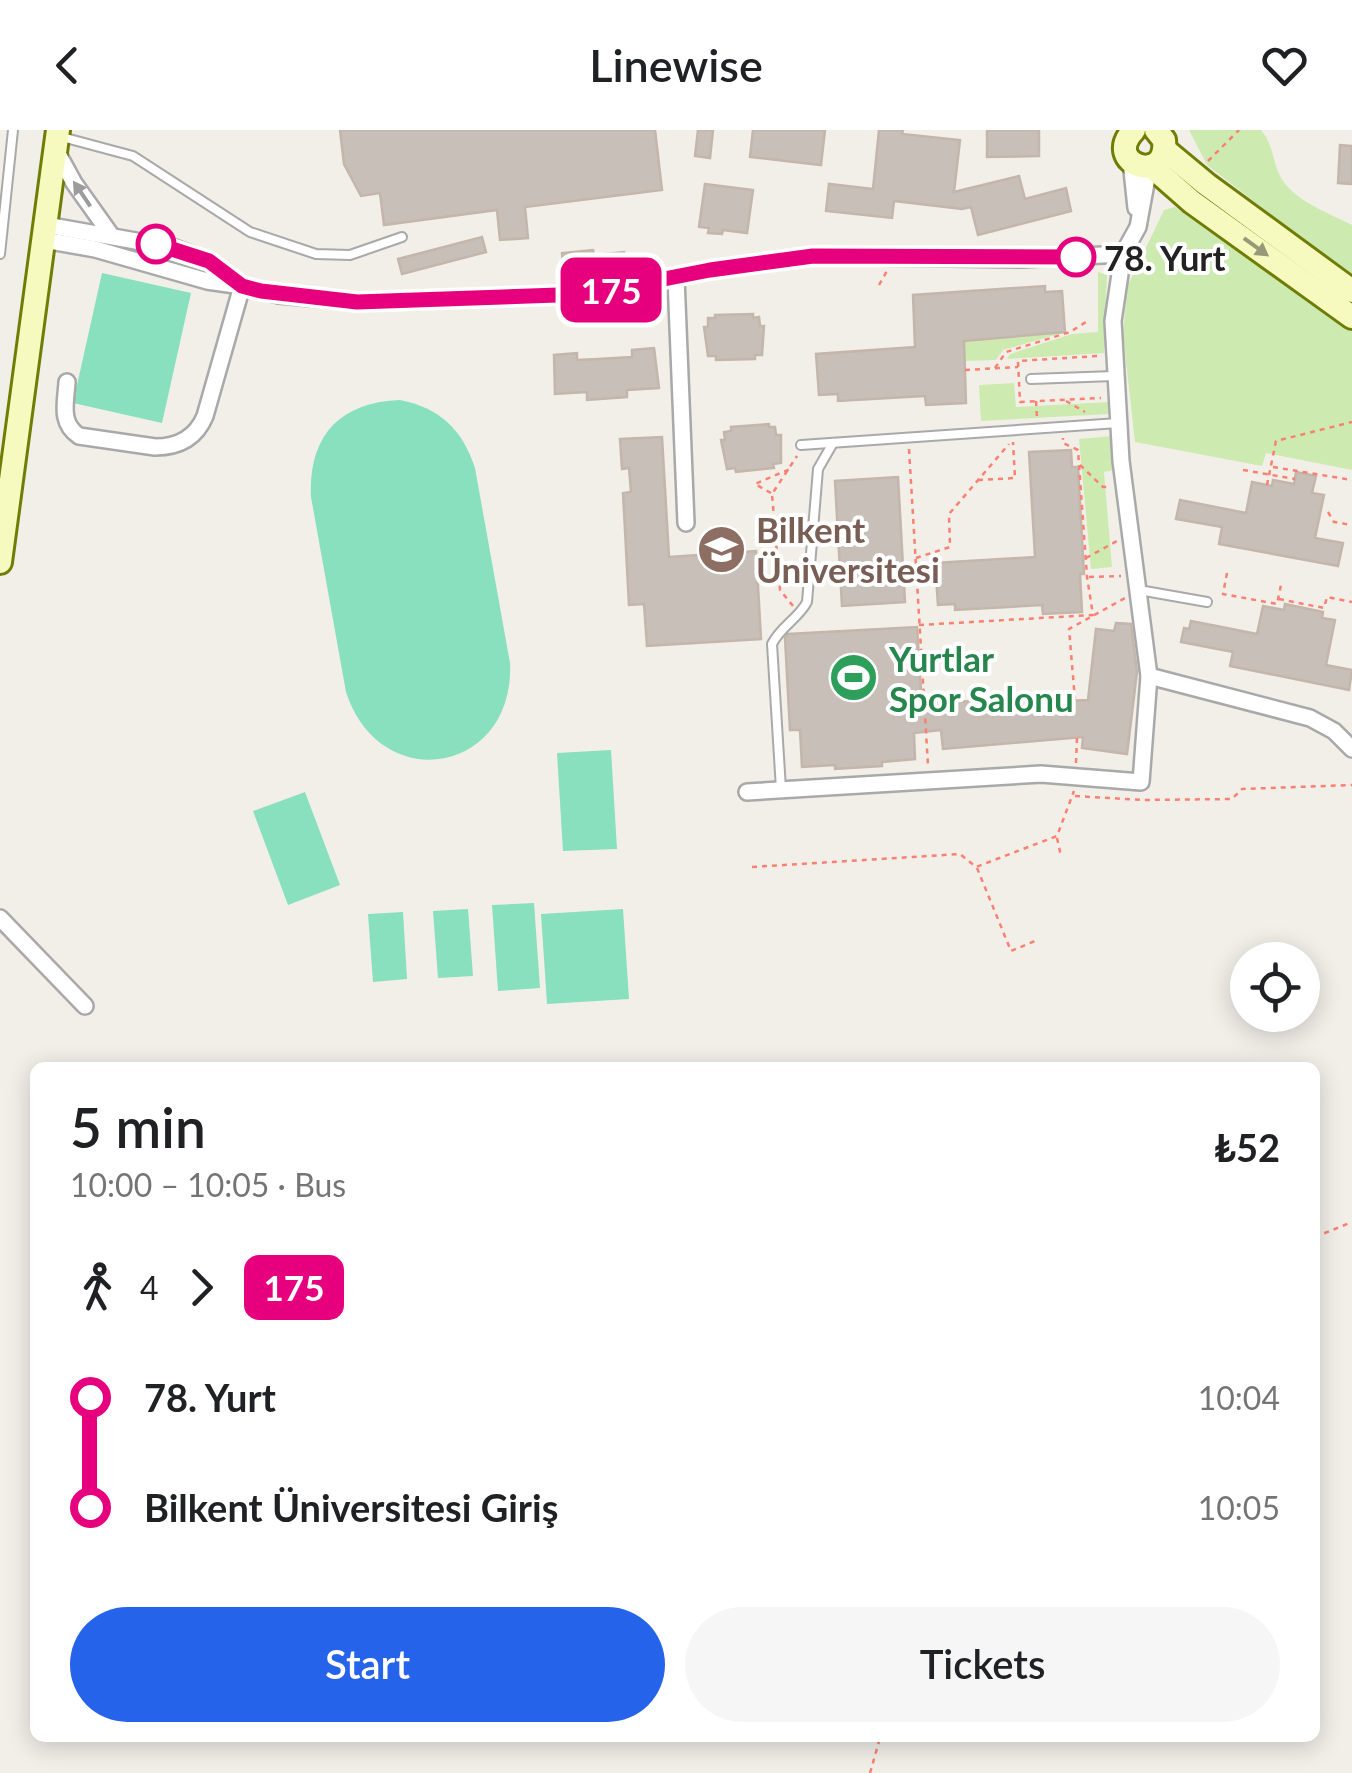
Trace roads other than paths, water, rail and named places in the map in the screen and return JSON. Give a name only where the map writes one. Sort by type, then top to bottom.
[{"type":"street","points":[[0,562],[10,429],[45,232],[57,138]]},
{"type":"street","points":[[57,138],[74,182],[111,235]]},
{"type":"street","points":[[1147,144],[1352,291]]},
{"type":"street","points":[[748,792],[994,775],[1141,782],[1149,676],[1124,484],[1113,321],[1122,254],[1138,227],[1147,144]]},
{"type":"street","points":[[1147,144],[1192,202],[1352,317]]},
{"type":"street","points":[[45,232],[111,235],[155,244],[209,261],[242,286]]},
{"type":"street","points":[[45,232],[207,282],[308,299],[357,302],[587,294],[813,256],[1021,259],[1122,254]]},
{"type":"street","points":[[676,278],[686,523]]},
{"type":"street","points":[[67,382],[65,416],[70,430],[79,436],[155,447],[188,439],[205,416],[242,286]]},
{"type":"street","points":[[1149,676],[1310,718],[1334,731],[1352,749]]},
{"type":"street","points":[[0,918],[85,1006]]},
{"type":"lane","points":[[0,254],[13,130]]},
{"type":"lane","points":[[57,138],[133,156],[250,232],[316,254],[350,256],[402,238]]},
{"type":"lane","points":[[108,253],[111,235]]},
{"type":"lane","points":[[151,267],[155,244]]},
{"type":"lane","points":[[1031,379],[1114,376]]},
{"type":"lane","points":[[801,445],[1118,423]]},
{"type":"lane","points":[[781,790],[772,644],[778,631],[800,614],[807,602],[818,469],[833,442]]},
{"type":"lane","points":[[1139,590],[1207,602]]},
{"type":"place","name":"78. Yurt","points":[[1076,257]]},
{"type":"place","name":"Bilkent Üniversitesi","points":[[721,549]]},
{"type":"place","name":"Yurtlar Spor Salonu","points":[[854,678]]}]
